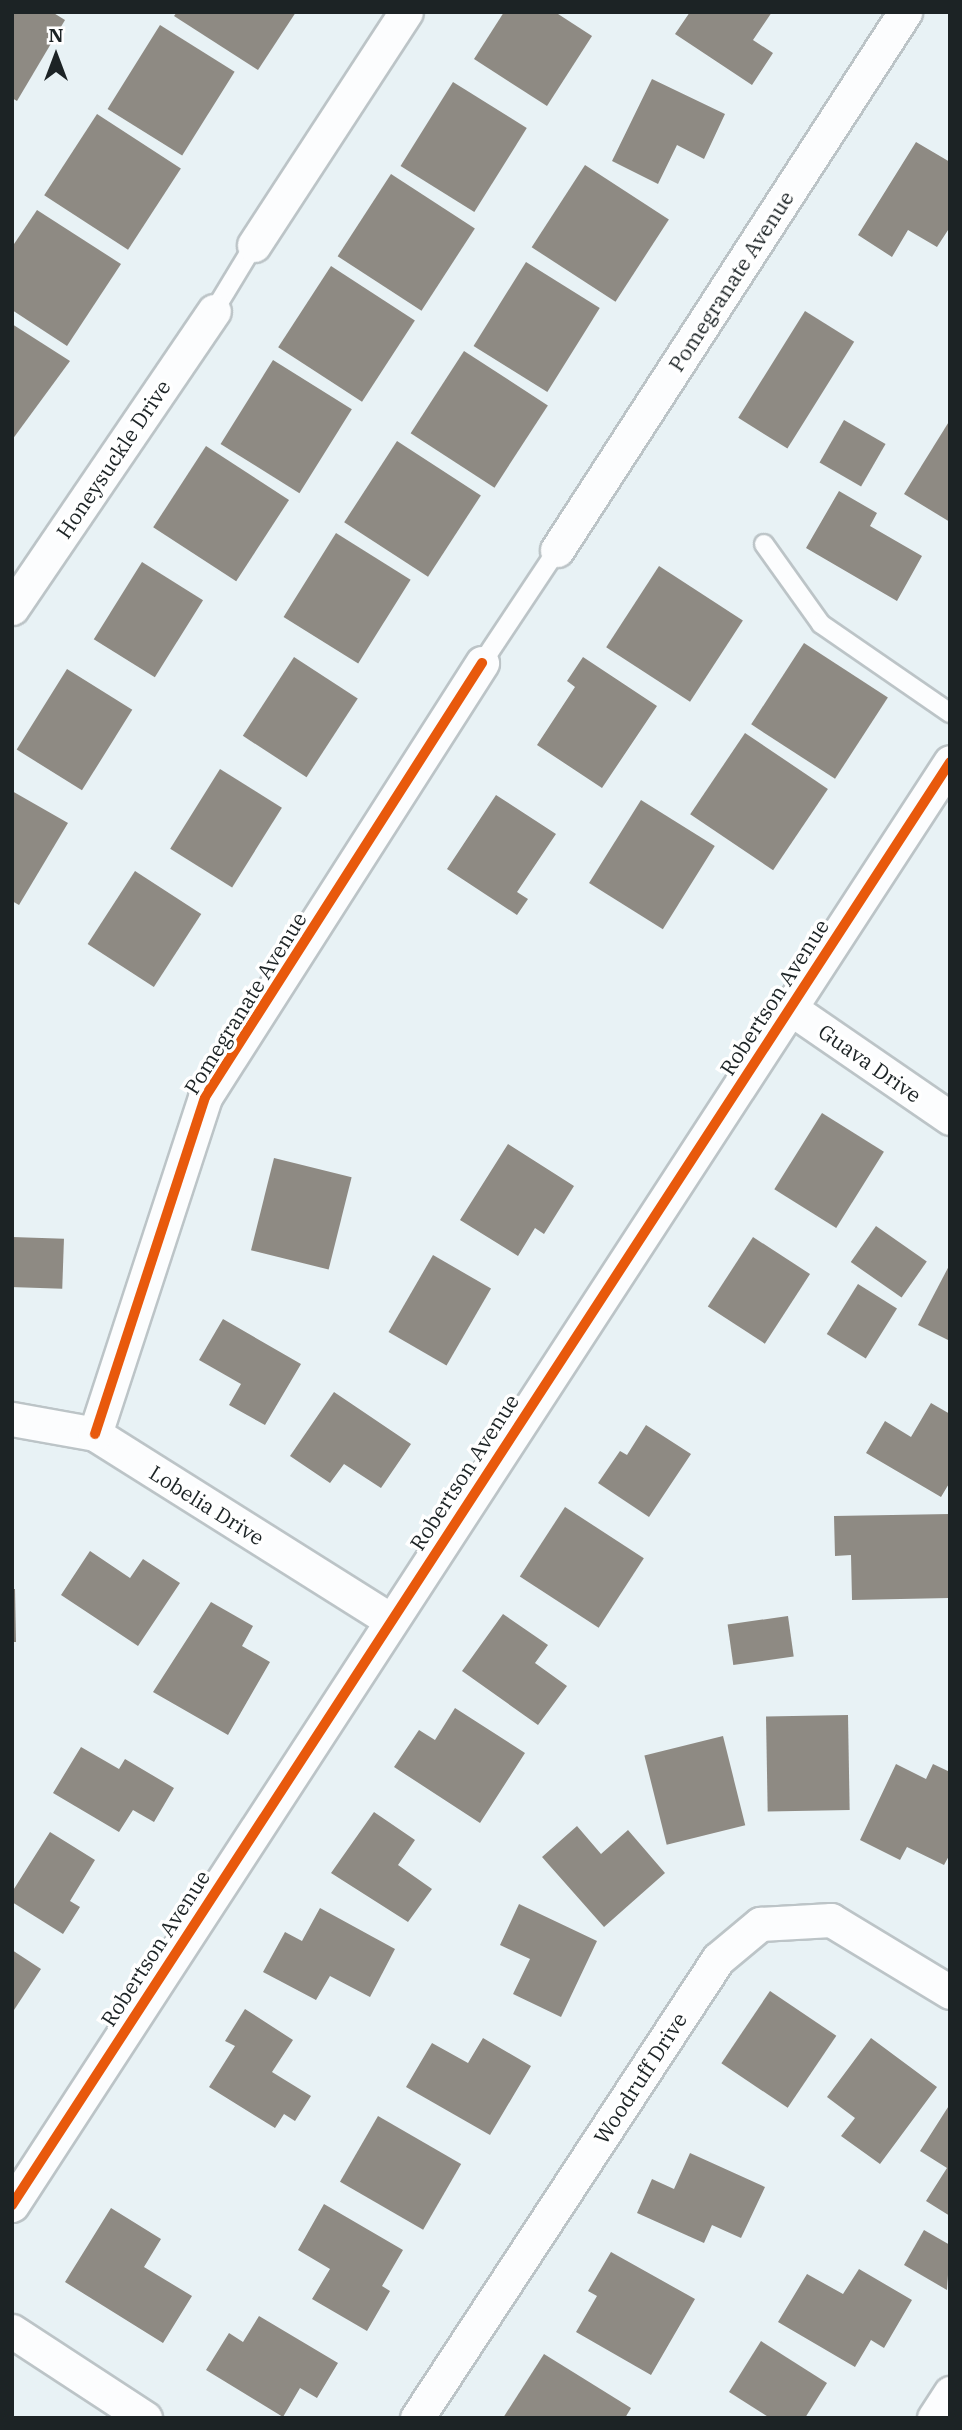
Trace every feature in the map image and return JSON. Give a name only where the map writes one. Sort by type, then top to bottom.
[{"type":"street","points":[[254,245],[406,12]]},
{"type":"street","name":"Pomegranate Avenue","points":[[557,550],[905,12]]},
{"type":"street","name":"Honeysuckle Drive","points":[[12,608],[214,311]]},
{"type":"street","name":"Pomegranate Avenue","points":[[95,1434],[205,1097],[482,663]]},
{"type":"street","name":"Robertson Avenue","points":[[12,2205],[950,762]]},
{"type":"street","name":"Guava Drive","points":[[790,1008],[950,1118]]},
{"type":"street","name":"Lobelia Drive","points":[[12,1419],[95,1434],[390,1620]]},
{"type":"street","name":"Woodruff Drive","points":[[417,2418],[718,1959],[760,1924],[831,1920],[950,1992]]},
{"type":"street","points":[[12,2331],[145,2418]]},
{"type":"street","points":[[934,2418],[950,2393]]},
{"type":"lane","points":[[214,311],[254,245]]},
{"type":"lane","points":[[764,544],[821,624],[950,713]]},
{"type":"lane","points":[[482,663],[557,550]]},
{"type":"building","points":[[12,12],[52,12],[65,20],[17,101],[12,98]]},
{"type":"building","points":[[177,12],[296,12],[258,70],[174,16]]},
{"type":"building","points":[[504,12],[555,12],[592,36],[547,106],[474,59]]},
{"type":"building","points":[[690,12],[772,12],[753,40],[773,53],[752,85],[675,34]]},
{"type":"building","points":[[160,25],[235,72],[182,156],[108,109]]},
{"type":"building","points":[[652,79],[725,114],[704,159],[677,145],[658,184],[612,161]]},
{"type":"building","points":[[453,82],[527,128],[474,212],[401,166]]},
{"type":"building","points":[[97,114],[181,168],[128,250],[44,195]]},
{"type":"building","points":[[916,142],[950,162],[950,227],[937,247],[908,230],[892,257],[858,235]]},
{"type":"building","points":[[585,165],[669,219],[615,302],[532,247]]},
{"type":"building","points":[[391,174],[475,228],[421,311],[338,256]]},
{"type":"building","points":[[37,210],[121,264],[67,346],[12,310],[12,247]]},
{"type":"building","points":[[526,262],[600,308],[547,392],[474,346]]},
{"type":"building","points":[[331,266],[415,320],[362,402],[278,347]]},
{"type":"building","points":[[805,311],[854,342],[787,449],[738,418]]},
{"type":"building","points":[[12,324],[70,361],[12,440]]},
{"type":"building","points":[[464,351],[548,405],[494,488],[411,433]]},
{"type":"building","points":[[273,360],[352,409],[299,493],[221,444]]},
{"type":"building","points":[[844,420],[886,444],[861,486],[820,462]]},
{"type":"building","points":[[950,420],[950,522],[904,494]]},
{"type":"building","points":[[397,441],[481,495],[428,577],[344,522]]},
{"type":"building","points":[[206,446],[289,500],[236,581],[153,527]]},
{"type":"building","points":[[839,491],[877,513],[870,526],[922,556],[897,601],[806,548]]},
{"type":"building","points":[[336,533],[411,580],[358,664],[284,617]]},
{"type":"building","points":[[142,562],[203,600],[155,677],[94,639]]},
{"type":"building","points":[[659,566],[743,620],[690,702],[606,647]]},
{"type":"building","points":[[804,643],[888,697],[835,779],[751,724]]},
{"type":"building","points":[[294,657],[358,698],[307,777],[243,736]]},
{"type":"building","points":[[583,657],[657,706],[602,788],[537,745],[575,687],[567,681]]},
{"type":"building","points":[[67,669],[132,710],[82,790],[17,750]]},
{"type":"building","points":[[745,733],[828,789],[773,870],[690,814]]},
{"type":"building","points":[[220,769],[282,808],[232,887],[170,849]]},
{"type":"building","points":[[12,791],[68,823],[19,905],[12,901]]},
{"type":"building","points":[[496,795],[556,834],[517,892],[528,899],[517,915],[447,869]]},
{"type":"building","points":[[641,800],[715,846],[663,929],[589,883]]},
{"type":"building","points":[[135,871],[201,914],[154,987],[88,944]]},
{"type":"building","points":[[822,1113],[884,1152],[836,1228],[774,1189]]},
{"type":"building","points":[[508,1144],[574,1186],[544,1234],[535,1228],[518,1256],[460,1220]]},
{"type":"building","points":[[274,1158],[352,1177],[329,1270],[251,1250]]},
{"type":"building","points":[[876,1226],[927,1262],[902,1298],[851,1262]]},
{"type":"building","points":[[12,1237],[64,1239],[62,1289],[12,1287]]},
{"type":"building","points":[[753,1237],[810,1274],[765,1344],[708,1307]]},
{"type":"building","points":[[433,1255],[491,1288],[447,1366],[389,1332]]},
{"type":"building","points":[[950,1264],[950,1341],[918,1325]]},
{"type":"building","points":[[858,1284],[897,1308],[866,1358],[827,1334]]},
{"type":"building","points":[[223,1319],[301,1364],[265,1425],[229,1405],[241,1384],[199,1360]]},
{"type":"building","points":[[334,1392],[411,1444],[381,1488],[344,1464],[330,1483],[290,1456]]},
{"type":"building","points":[[931,1403],[950,1414],[950,1482],[941,1497],[866,1453],[885,1421],[911,1437]]},
{"type":"building","points":[[646,1425],[691,1454],[649,1517],[598,1483],[620,1451],[627,1455]]},
{"type":"building","points":[[565,1507],[644,1558],[599,1628],[520,1577]]},
{"type":"building","points":[[950,1514],[949,1598],[852,1600],[851,1555],[835,1556],[834,1516]]},
{"type":"building","points":[[90,1551],[130,1578],[143,1559],[180,1583],[138,1646],[61,1595]]},
{"type":"building","points":[[12,1589],[15,1589],[16,1642],[12,1642]]},
{"type":"building","points":[[211,1602],[253,1626],[242,1646],[270,1662],[228,1735],[153,1692]]},
{"type":"building","points":[[503,1614],[548,1645],[535,1663],[567,1686],[538,1725],[462,1671]]},
{"type":"building","points":[[788,1616],[794,1657],[733,1665],[728,1624]]},
{"type":"building","points":[[455,1708],[525,1753],[480,1823],[394,1767],[419,1730],[435,1740]]},
{"type":"building","points":[[848,1715],[850,1810],[768,1811],[766,1716]]},
{"type":"building","points":[[723,1736],[745,1825],[667,1845],[644,1756]]},
{"type":"building","points":[[81,1747],[119,1769],[125,1759],[174,1788],[154,1822],[133,1810],[119,1832],[53,1793]]},
{"type":"building","points":[[896,1764],[926,1779],[933,1764],[950,1772],[950,1854],[944,1865],[907,1847],[900,1860],[860,1840]]},
{"type":"building","points":[[374,1812],[415,1840],[398,1865],[432,1889],[408,1922],[331,1873]]},
{"type":"building","points":[[577,1826],[601,1854],[628,1830],[665,1873],[604,1927],[542,1857]]},
{"type":"building","points":[[50,1832],[95,1860],[70,1901],[80,1907],[63,1934],[12,1902],[12,1892]]},
{"type":"building","points":[[519,1904],[597,1941],[561,2017],[513,1994],[530,1959],[500,1945]]},
{"type":"building","points":[[320,1908],[395,1949],[370,1997],[330,1976],[316,2000],[263,1972],[285,1932],[302,1941]]},
{"type":"building","points":[[12,1950],[41,1969],[12,2013]]},
{"type":"building","points":[[770,1991],[836,2036],[788,2108],[721,2063]]},
{"type":"building","points":[[245,2009],[293,2040],[272,2072],[311,2096],[295,2121],[284,2114],[275,2128],[209,2087],[235,2046],[225,2041]]},
{"type":"building","points":[[483,2038],[531,2066],[490,2135],[406,2087],[432,2043],[468,2063]]},
{"type":"building","points":[[871,2038],[937,2087],[880,2164],[841,2136],[855,2118],[827,2097]]},
{"type":"building","points":[[950,2104],[950,2216],[926,2201],[947,2168],[920,2151]]},
{"type":"building","points":[[378,2116],[461,2164],[423,2230],[340,2182]]},
{"type":"building","points":[[690,2153],[765,2187],[741,2238],[712,2225],[704,2243],[637,2213],[652,2179],[674,2189]]},
{"type":"building","points":[[324,2204],[403,2250],[382,2286],[390,2291],[367,2331],[312,2299],[330,2269],[298,2250]]},
{"type":"building","points":[[111,2208],[161,2239],[144,2267],[192,2296],[163,2343],[65,2282]]},
{"type":"building","points":[[924,2230],[950,2245],[947,2290],[904,2265]]},
{"type":"building","points":[[611,2252],[695,2299],[651,2375],[576,2332],[597,2296],[588,2291]]},
{"type":"building","points":[[859,2269],[912,2300],[884,2348],[871,2340],[855,2367],[778,2322],[807,2274],[843,2294]]},
{"type":"building","points":[[259,2316],[338,2363],[317,2398],[300,2388],[283,2417],[206,2370],[229,2333],[243,2342]]},
{"type":"building","points":[[761,2341],[827,2383],[805,2418],[770,2418],[729,2392]]},
{"type":"building","points":[[544,2354],[631,2408],[625,2418],[503,2418]]},
{"type":"cycle path","points":[[95,1434],[205,1097],[482,663]]},
{"type":"cycle path","points":[[12,2205],[950,762]]}]
